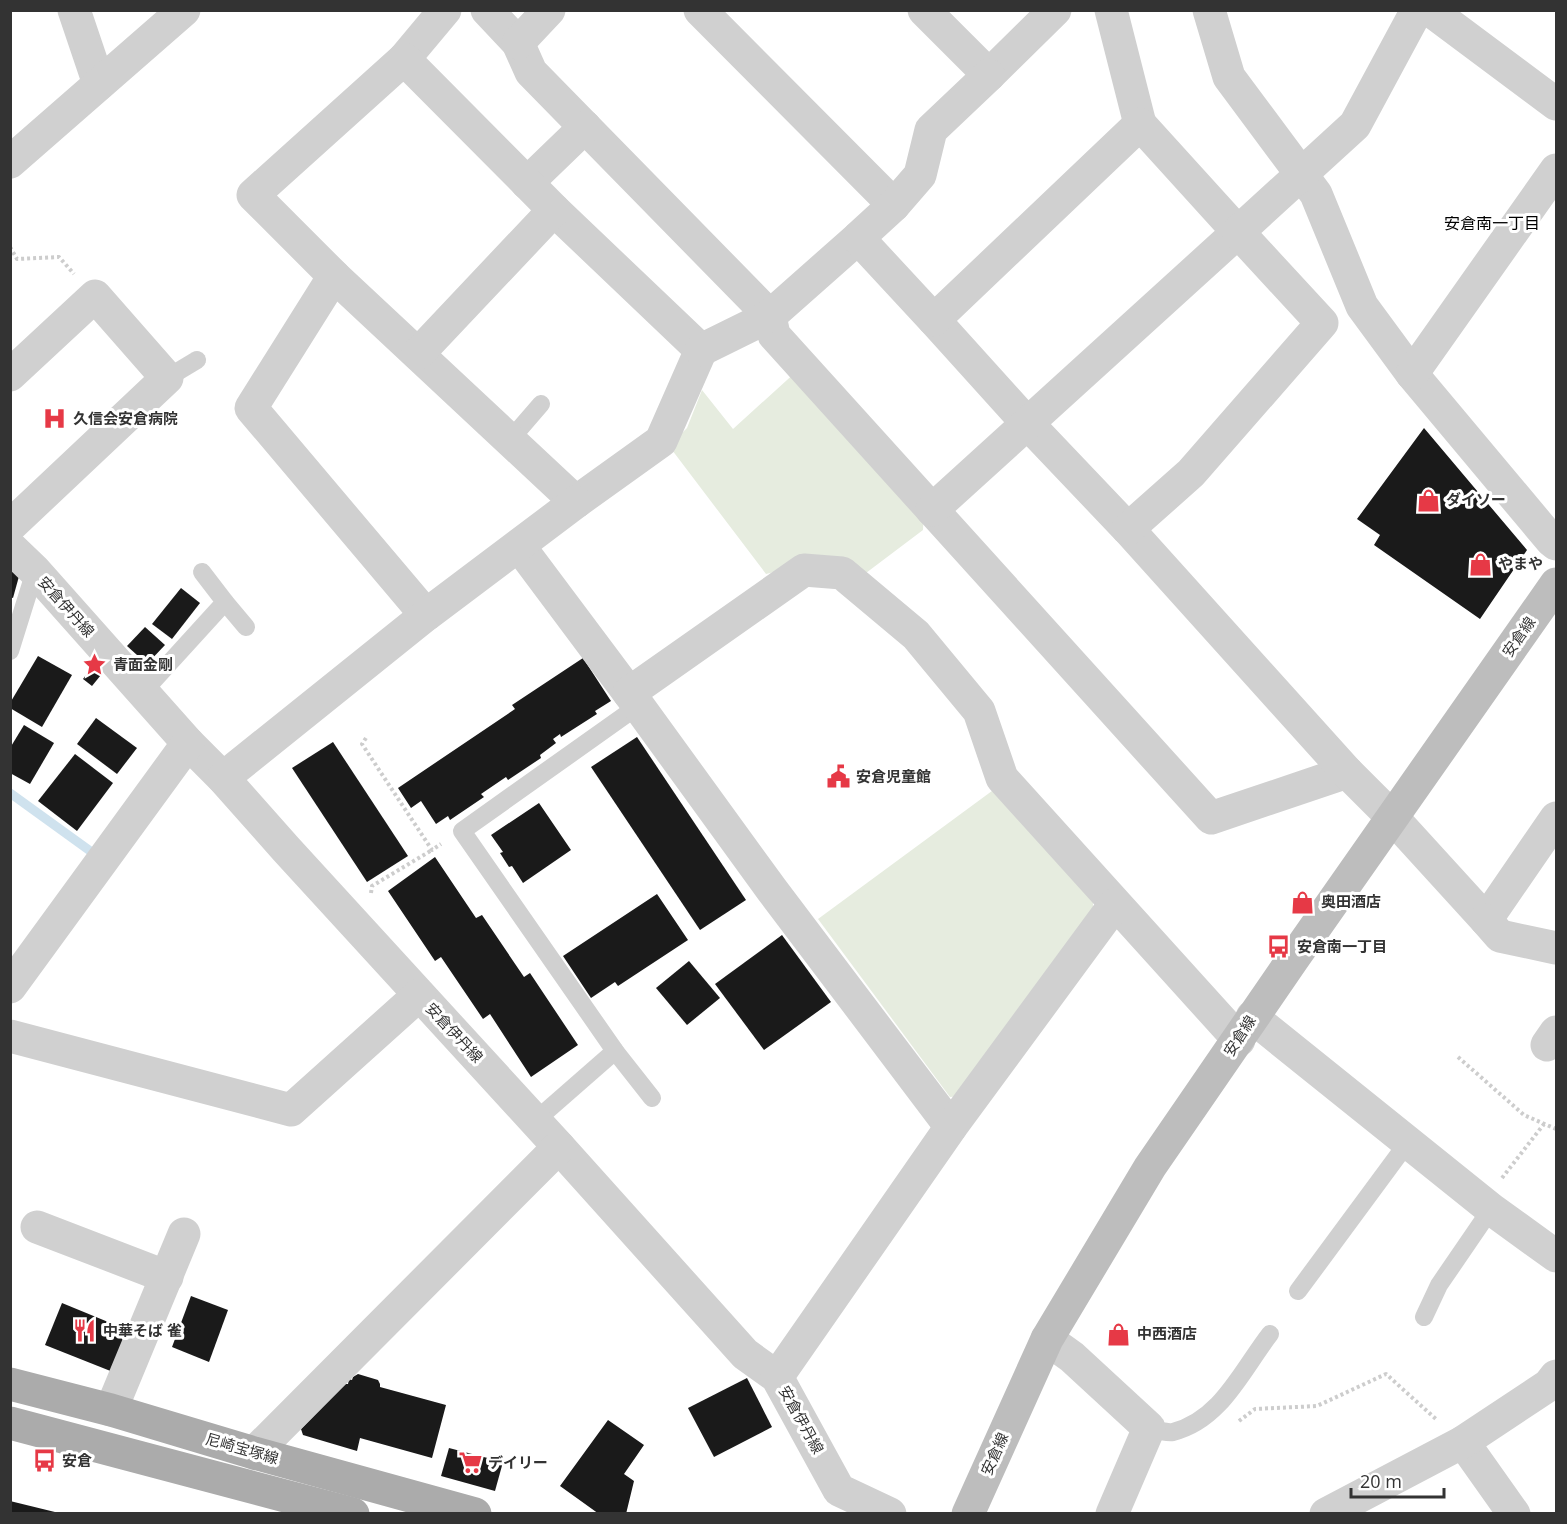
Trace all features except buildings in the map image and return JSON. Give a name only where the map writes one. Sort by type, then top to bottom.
[{"type":"main road","name":"尼崎宝塚線","points":[[10,1384],[111,1410],[254,1453],[475,1514]]},
{"type":"main road","points":[[10,1423],[353,1514]]},
{"type":"street","points":[[74,10],[99,84]]},
{"type":"street","points":[[10,162],[184,10]]},
{"type":"street","points":[[445,10],[404,59],[253,195],[334,276],[576,502]]},
{"type":"street","points":[[487,10],[518,43],[531,72],[770,316],[774,335],[1211,818],[1347,772]]},
{"type":"street","points":[[518,43],[549,10]]},
{"type":"street","points":[[700,10],[894,205]]},
{"type":"street","points":[[924,10],[989,75]]},
{"type":"street","points":[[223,778],[426,615],[661,441],[701,350],[770,316],[894,205],[920,175],[931,130],[1055,10]]},
{"type":"street","points":[[1111,10],[1140,124],[1322,323],[1191,473],[1128,529]]},
{"type":"street","points":[[1209,10],[1229,77],[1316,194],[1362,306],[1412,374],[1551,540],[1557,544]]},
{"type":"street","points":[[932,510],[1355,125],[1417,10]]},
{"type":"street","points":[[1430,10],[1557,104]]},
{"type":"street","points":[[404,59],[554,210],[701,350]]},
{"type":"street","points":[[934,320],[1140,124]]},
{"type":"street","points":[[528,183],[585,127]]},
{"type":"street","points":[[1412,374],[1557,170]]},
{"type":"street","points":[[418,354],[554,210]]},
{"type":"street","points":[[858,238],[1500,936],[1557,948]]},
{"type":"street","points":[[334,276],[251,408],[426,615]]},
{"type":"street","points":[[10,375],[95,296],[167,378],[10,526]]},
{"type":"street","points":[[519,546],[772,890],[951,1127]]},
{"type":"street","name":"安倉伊丹線","points":[[10,547],[188,743],[223,778],[745,1354],[777,1377],[839,1490],[890,1514]]},
{"type":"street","points":[[634,700],[804,570],[842,573],[916,635],[980,711],[1002,778],[1115,904],[1246,1028],[1408,1142],[1487,1206],[1557,1256]]},
{"type":"street","name":"安倉線","points":[[968,1514],[1047,1339],[1150,1167],[1393,818],[1551,602]]},
{"type":"street","points":[[10,987],[188,743]]},
{"type":"street","points":[[1486,920],[1557,818]]},
{"type":"street","points":[[777,1377],[951,1127],[1115,904]]},
{"type":"street","points":[[10,1036],[291,1110],[419,995]]},
{"type":"street","points":[[254,1453],[559,1147]]},
{"type":"street","points":[[37,1227],[167,1277]]},
{"type":"street","points":[[111,1410],[184,1234]]},
{"type":"street","points":[[1047,1339],[1072,1357],[1149,1428],[1112,1514]]},
{"type":"street","points":[[1326,1514],[1463,1442],[1556,1378]]},
{"type":"street","points":[[1463,1442],[1514,1514]]},
{"type":"lane","points":[[167,378],[196,360]]},
{"type":"lane","points":[[510,440],[541,405]]},
{"type":"lane","points":[[10,651],[34,571]]},
{"type":"lane","points":[[202,572],[246,627]]},
{"type":"lane","points":[[143,692],[225,602]]},
{"type":"lane","points":[[634,700],[462,831],[615,1051],[652,1098]]},
{"type":"lane","points":[[535,1121],[615,1051]]},
{"type":"lane","points":[[1298,1291],[1408,1142]]},
{"type":"lane","points":[[1424,1317],[1439,1285],[1487,1206]]},
{"type":"lane","points":[[1149,1428],[1171,1432],[1200,1420],[1235,1387],[1252,1357],[1270,1334]]},
{"type":"path","points":[[10,247],[17,259],[59,257],[95,296]]},
{"type":"path","points":[[366,738],[362,744],[432,850]]},
{"type":"path","points":[[343,911],[372,893],[372,886],[462,831]]},
{"type":"path","points":[[1458,1057],[1524,1115],[1557,1130]]},
{"type":"path","points":[[1487,1206],[1544,1124]]},
{"type":"path","points":[[1238,1422],[1255,1409],[1317,1406],[1386,1374],[1463,1442]]},
{"type":"shaded area","points":[[798,370],[924,510],[923,530],[862,576],[803,565],[766,574],[669,446],[687,428],[702,390],[733,429]]},
{"type":"shaded area","points":[[996,788],[1093,895],[1093,907],[963,1096],[950,1097],[818,919]]},
{"type":"waterway","points":[[10,793],[93,853]]},
{"type":"place","name":"久信会安倉病院","points":[[55,419]]},
{"type":"place","name":"ダイソー","points":[[1428,500]]},
{"type":"place","name":"やまや","points":[[1480,564]]},
{"type":"place","name":"青面金剛","points":[[95,665]]},
{"type":"place","name":"安倉児童館","points":[[838,777]]},
{"type":"place","name":"奥田酒店","points":[[1303,902]]},
{"type":"place","name":"安倉南一丁目","points":[[1279,947]]},
{"type":"place","name":"中華そば 雀","points":[[85,1331]]},
{"type":"place","name":"中西酒店","points":[[1119,1334]]},
{"type":"place","name":"安倉","points":[[44,1461]]},
{"type":"place","name":"デイリー","points":[[470,1463]]},
{"type":"district","name":"安倉南一丁目","points":[[1492,223]]}]
